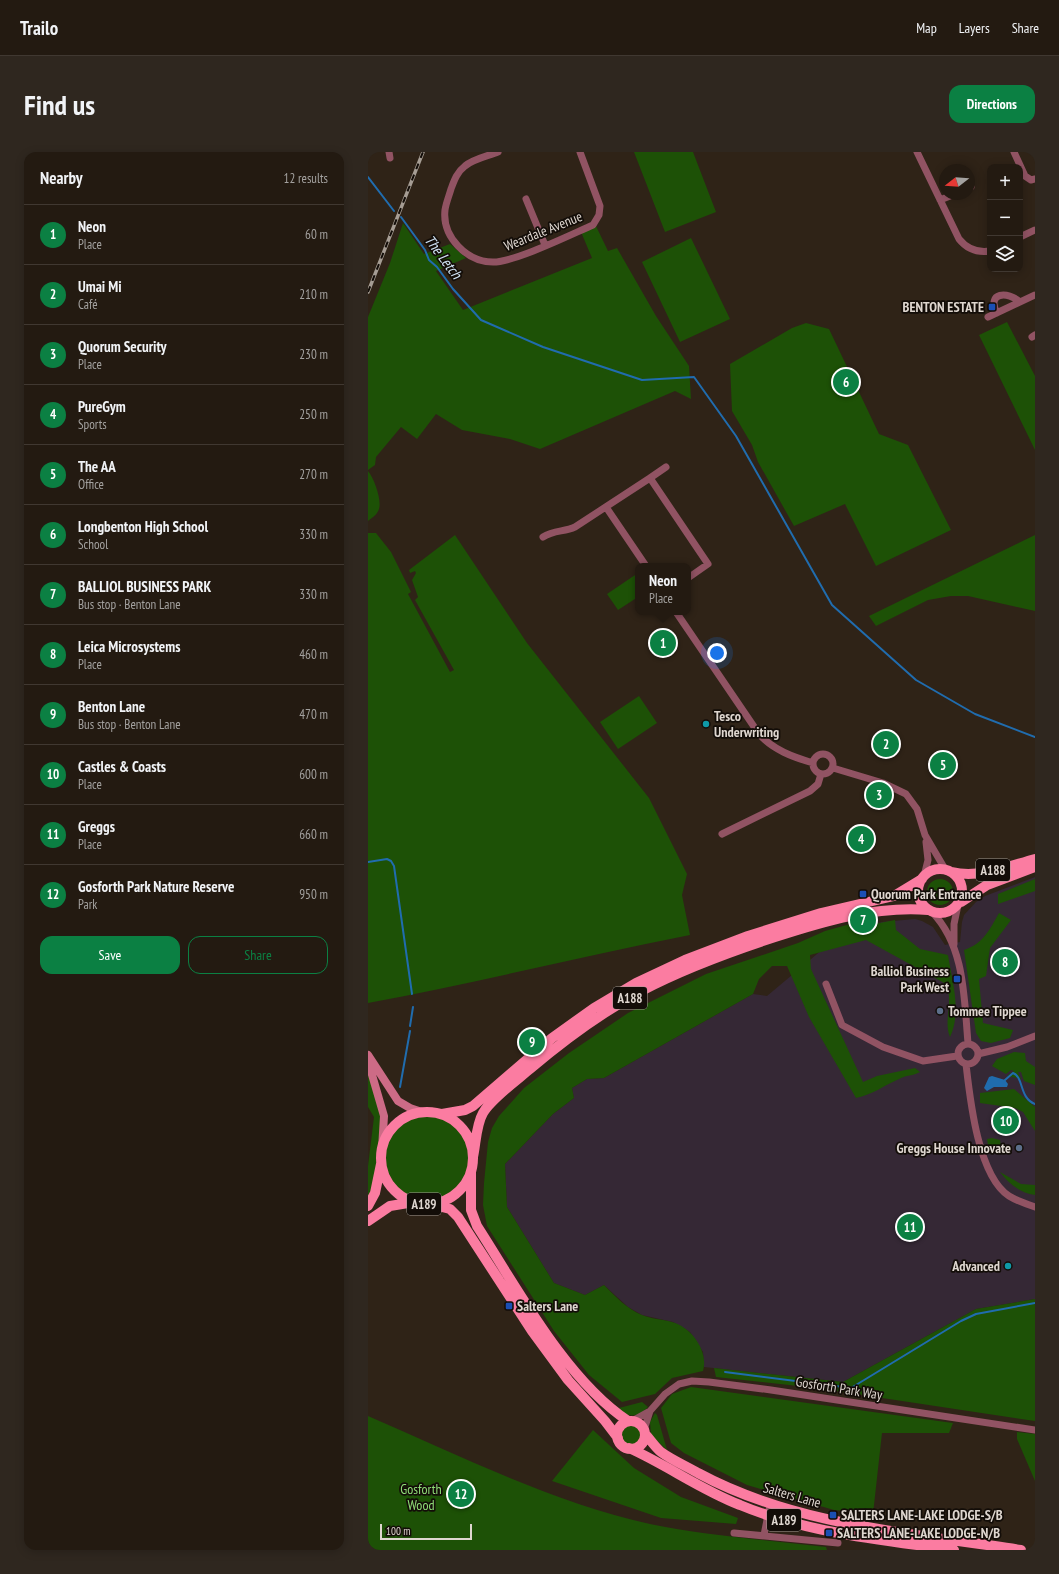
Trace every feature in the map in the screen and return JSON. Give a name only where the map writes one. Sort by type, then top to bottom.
[{"type":"main road","name":"A188","points":[[442,1114],[466,1110],[473,1106],[534,1053],[594,1008],[648,977],[712,949],[794,921],[851,905],[894,896],[932,871],[947,870],[964,874],[977,873],[1035,859]]},
{"type":"main road","name":"A188","points":[[473,1157],[480,1120],[486,1109],[513,1083],[571,1037],[598,1017],[641,991],[722,956],[846,916],[880,911],[911,909],[945,913],[987,885],[1035,867]]},
{"type":"main road","name":"A188","points":[[947,870],[958,878],[962,886],[963,893],[959,903]]},
{"type":"main road","points":[[923,877],[918,889],[919,897],[930,911]]},
{"type":"main road","points":[[368,1055],[398,1100],[410,1108],[422,1112]]},
{"type":"main road","points":[[368,1061],[384,1116],[382,1149]]},
{"type":"main road","name":"A189","points":[[414,1202],[400,1194],[389,1183],[383,1168],[382,1149],[387,1135],[396,1124],[408,1116],[422,1112],[442,1114],[455,1121],[464,1131],[471,1143],[473,1157],[471,1172],[471,1210],[477,1226],[544,1331],[577,1373],[609,1409],[630,1421],[639,1423],[645,1432]]},
{"type":"main road","name":"A189","points":[[368,1206],[375,1193],[382,1160]]},
{"type":"main road","name":"A189","points":[[430,1204],[445,1200],[458,1192],[471,1172]]},
{"type":"main road","name":"A189","points":[[368,1221],[390,1206],[414,1202],[450,1209],[458,1217],[532,1331],[568,1380],[605,1421],[621,1444],[629,1448]]},
{"type":"main road","points":[[618,1438],[618,1428],[630,1421]]},
{"type":"main road","points":[[629,1448],[634,1448],[641,1444],[645,1432]]},
{"type":"main road","name":"Salters Lane","points":[[645,1432],[660,1451],[679,1463],[736,1492],[770,1505],[862,1526],[1021,1550]]},
{"type":"main road","name":"Salters Lane","points":[[629,1448],[653,1459],[713,1494],[768,1516],[826,1530],[954,1550]]},
{"type":"street","name":"Weardale Avenue","points":[[498,152],[466,165],[459,172],[454,180],[445,210],[448,229],[461,250],[476,259],[492,262],[501,261],[546,245],[592,225],[599,215],[600,206],[580,152]]},
{"type":"street","points":[[918,152],[939,198]]},
{"type":"street","points":[[1014,152],[1026,178],[1031,180],[1035,179]]},
{"type":"street","points":[[526,199],[546,245]]},
{"type":"street","points":[[940,200],[962,243],[976,251],[987,250]]},
{"type":"street","points":[[1022,236],[1035,230]]},
{"type":"street","points":[[988,317],[1035,295]]},
{"type":"street","points":[[997,313],[994,300],[998,296],[1010,296],[1020,302]]},
{"type":"street","points":[[543,537],[555,531],[570,529],[666,467]]},
{"type":"street","points":[[650,478],[708,564],[691,576]]},
{"type":"street","points":[[606,506],[644,563]]},
{"type":"street","points":[[678,615],[759,734],[781,751],[813,763]]},
{"type":"street","points":[[813,763],[819,755],[827,755],[832,760],[833,768]]},
{"type":"street","points":[[813,763],[815,770],[822,774],[827,774],[833,768]]},
{"type":"street","points":[[833,768],[883,783],[906,794],[917,809],[925,835],[928,860],[923,877]]},
{"type":"street","points":[[722,834],[810,791],[818,784],[822,774]]},
{"type":"street","points":[[925,835],[947,870]]},
{"type":"street","points":[[959,903],[954,924],[955,948],[961,978],[968,1043]]},
{"type":"street","points":[[930,911],[942,923],[955,948]]},
{"type":"street","points":[[826,984],[842,1025],[883,1047],[923,1061],[957,1056]]},
{"type":"street","points":[[968,1043],[959,1048],[957,1056],[962,1063],[966,1064],[974,1062],[978,1054],[1007,1047],[1035,1036]]},
{"type":"street","points":[[968,1043],[974,1046],[978,1054]]},
{"type":"street","points":[[966,1064],[972,1113],[991,1175],[999,1187],[1009,1196],[1035,1207]]},
{"type":"street","name":"Gosforth Park Way","points":[[630,1421],[650,1411],[664,1394],[679,1384],[692,1381],[709,1382],[1035,1430]]},
{"type":"street","name":"Gosforth Park Way","points":[[645,1432],[650,1411]]},
{"type":"street","points":[[764,1535],[770,1505]]},
{"type":"street","points":[[734,1533],[838,1543]]},
{"type":"shaded area","points":[[1035,877],[1035,1299],[976,1309],[843,1382],[704,1367],[703,1352],[690,1332],[673,1322],[642,1315],[628,1307],[604,1285],[585,1295],[554,1283],[507,1207],[505,1164],[553,1114],[574,1098],[572,1088],[587,1079],[604,1078],[753,994],[767,996],[854,923],[864,926],[882,922],[915,919],[933,927],[945,945],[960,942],[964,915],[976,902],[985,896]]},
{"type":"green space","points":[[634,152],[693,152],[716,212],[665,232]]},
{"type":"green space","points":[[403,223],[424,254],[450,244],[466,258],[436,271],[463,310],[592,258],[581,232],[595,224],[608,251],[617,248],[656,316],[689,366],[691,399],[675,391],[540,449],[510,439],[462,430],[436,414],[417,439],[401,427],[376,457],[375,465],[368,470],[368,317],[390,263]]},
{"type":"green space","points":[[691,238],[730,319],[680,342],[642,262]]},
{"type":"green space","points":[[1007,322],[1035,376],[1035,450],[979,335]]},
{"type":"green space","points":[[806,323],[829,329],[879,434],[908,445],[951,530],[876,566],[845,504],[794,526],[758,462],[752,445],[732,411],[730,364],[792,328]]},
{"type":"green space","points":[[368,471],[377,489],[380,505],[375,516],[368,521]]},
{"type":"green space","points":[[368,533],[376,533],[391,552],[411,592],[408,594],[450,672],[454,670],[415,600],[418,597],[412,580],[416,573],[415,571],[410,573],[409,570],[455,535],[527,643],[649,798],[687,874],[682,895],[690,935],[368,1003]]},
{"type":"green space","points":[[1035,535],[1035,611],[968,596],[951,596],[928,600],[876,626],[869,616]]},
{"type":"green space","points":[[635,575],[635,599],[618,610],[607,594]]},
{"type":"green space","points":[[639,696],[657,723],[618,749],[600,722]]},
{"type":"green space","points":[[940,879],[949,883],[953,892],[949,901],[940,905],[931,901],[927,892],[931,883]]},
{"type":"green space","points":[[1035,879],[1035,891],[998,904],[998,894]]},
{"type":"green space","points":[[999,913],[1011,920],[990,948],[986,976],[979,979],[983,1023],[1013,1030],[1010,1038],[991,1043],[981,1041],[976,1033],[964,950],[981,940]]},
{"type":"green space","points":[[895,920],[896,930],[920,949],[948,955],[954,985],[956,1007],[954,1027],[950,1037],[948,1031],[949,997],[946,984],[866,940],[810,955],[811,969],[863,1082],[877,1076],[915,1068],[920,1072],[902,1078],[862,1097],[856,1098],[809,1017],[787,966],[772,966],[759,979],[753,994],[604,1078],[587,1079],[572,1088],[574,1098],[553,1114],[505,1164],[507,1207],[554,1283],[585,1295],[604,1285],[622,1302],[642,1315],[672,1322],[686,1329],[692,1334],[701,1348],[704,1363],[703,1371],[672,1378],[655,1394],[622,1402],[589,1375],[554,1331],[487,1226],[483,1205],[484,1183],[488,1142],[492,1128],[499,1116],[524,1088],[569,1053],[628,1013],[706,974],[798,943],[825,931],[854,923],[864,926]]},
{"type":"green space","points":[[1014,1052],[1025,1053],[1026,1061],[1035,1067],[1035,1085],[1024,1081],[1021,1072],[1018,1072],[1021,1079],[1007,1076],[1014,1071],[1011,1070],[1006,1074],[992,1066],[997,1059]]},
{"type":"green space","points":[[368,1073],[378,1104],[381,1135],[374,1183],[368,1202],[368,1166],[374,1117],[368,1107]]},
{"type":"green space","points":[[1014,1089],[1035,1107],[1035,1131],[1023,1112],[1015,1108],[980,1103],[980,1093]]},
{"type":"green space","points":[[427,1116],[443,1119],[457,1128],[466,1142],[469,1158],[466,1174],[457,1188],[443,1197],[427,1200],[411,1197],[397,1188],[388,1174],[385,1158],[388,1142],[397,1128],[411,1119]]},
{"type":"green space","points":[[992,1138],[1000,1140],[1002,1153],[989,1151],[987,1139]]},
{"type":"green space","points":[[1000,1172],[1021,1184],[1035,1185],[1035,1195],[1024,1192],[1015,1187]]},
{"type":"green space","points":[[1035,1299],[1035,1421],[816,1388],[716,1377],[714,1368],[843,1382],[976,1309]]},
{"type":"green space","points":[[691,1387],[953,1423],[949,1433],[882,1433],[873,1514],[834,1510],[747,1485],[684,1453],[671,1443],[661,1408],[672,1394]]},
{"type":"green space","points":[[642,1402],[648,1407],[637,1415],[626,1414],[619,1408]]},
{"type":"green space","points":[[655,1413],[657,1415],[667,1450],[651,1435],[650,1422]]},
{"type":"green space","name":"Gosforth Wood","points":[[368,1416],[507,1477],[578,1504],[614,1515],[672,1528],[716,1535],[826,1547],[827,1550],[368,1550]]},
{"type":"green space","points":[[631,1425],[638,1428],[641,1435],[638,1442],[631,1445],[624,1442],[621,1435],[624,1428]]},
{"type":"green space","points":[[593,1430],[634,1468],[681,1497],[738,1518],[736,1524],[661,1518],[552,1481]]},
{"type":"green space","points":[[1017,1432],[1035,1434],[1035,1481],[1017,1439]]},
{"type":"water","points":[[992,1076],[1005,1080],[1008,1084],[1007,1087],[994,1087],[987,1091],[984,1088],[989,1077]]},
{"type":"waterway","name":"The Letch","points":[[368,177],[394,211]]},
{"type":"waterway","points":[[401,217],[425,250],[429,260],[437,267],[453,289],[481,320],[543,347],[642,380],[694,377],[736,436],[832,605],[916,680],[975,714],[1035,737]]},
{"type":"waterway","points":[[368,862],[387,859],[391,861],[394,866],[412,994]]},
{"type":"waterway","points":[[410,1026],[413,1007]]},
{"type":"waterway","points":[[400,1087],[410,1031]]},
{"type":"waterway","points":[[1005,1080],[1013,1073],[1016,1075],[1026,1097],[1035,1104]]},
{"type":"waterway","points":[[725,1372],[851,1388],[961,1321],[976,1314],[1035,1303]]},
{"type":"railway","points":[[368,292],[423,152]]},
{"type":"place","name":"BENTON ESTATE","points":[[992,307]]},
{"type":"place","name":"Longbenton High School","points":[[846,382]]},
{"type":"place","name":"Neon","points":[[663,643]]},
{"type":"place","name":"Tesco Underwriting","points":[[706,724]]},
{"type":"place","name":"Umai Mi","points":[[886,744]]},
{"type":"place","name":"The AA","points":[[943,765]]},
{"type":"place","name":"Quorum Security","points":[[879,795]]},
{"type":"place","name":"PureGym","points":[[861,839]]},
{"type":"place","name":"Quorum Park Entrance","points":[[863,894]]},
{"type":"place","name":"BALLIOL BUSINESS PARK","points":[[863,920]]},
{"type":"place","name":"Leica Microsystems","points":[[1005,962]]},
{"type":"place","name":"Balliol Business Park West","points":[[957,979]]},
{"type":"place","name":"Tommee Tippee","points":[[940,1011]]},
{"type":"place","name":"Benton Lane","points":[[532,1042]]},
{"type":"place","name":"Castles & Coasts","points":[[1006,1121]]},
{"type":"place","name":"Greggs House Innovate","points":[[1019,1148]]},
{"type":"place","name":"Greggs","points":[[910,1227]]},
{"type":"place","name":"Advanced","points":[[1008,1266]]},
{"type":"place","name":"Salters Lane","points":[[509,1306]]},
{"type":"place","name":"Gosforth Park Nature Reserve","points":[[461,1494]]},
{"type":"place","name":"SALTERS LANE-LAKE LODGE-S/B","points":[[833,1515]]},
{"type":"place","name":"SALTERS LANE-LAKE LODGE-N/B","points":[[829,1533]]}]
